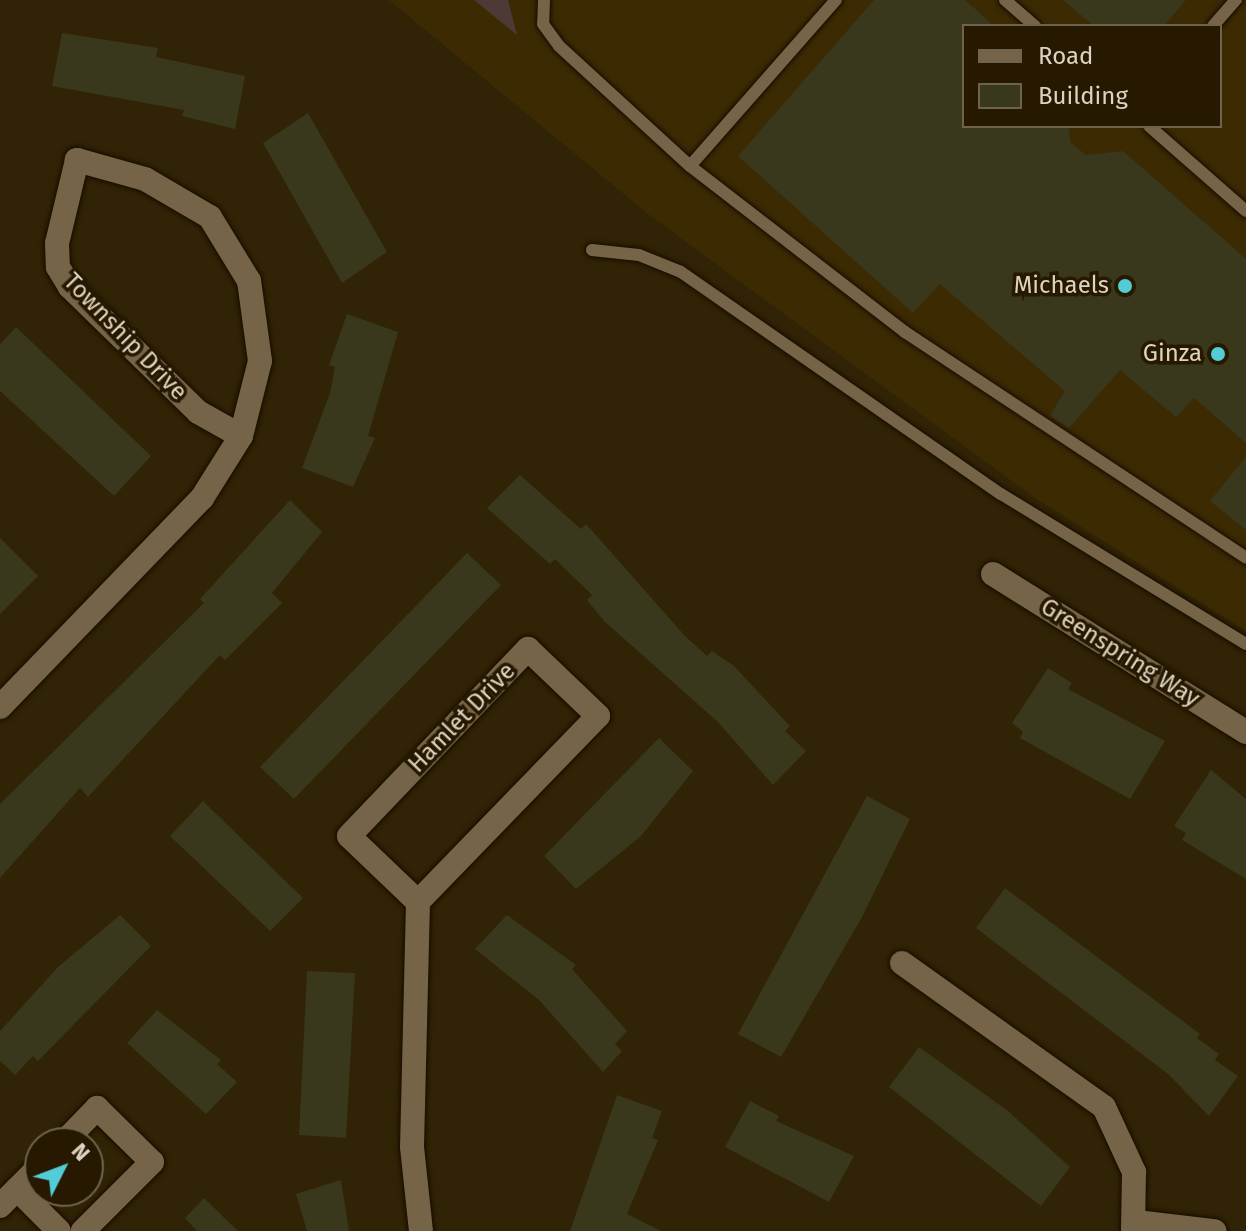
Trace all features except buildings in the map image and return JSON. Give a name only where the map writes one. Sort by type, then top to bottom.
[{"type":"street","name":"Township Drive","points":[[0,707],[202,498],[241,436],[260,361],[259,321],[231,245],[182,196],[77,160],[57,243],[58,267],[70,287],[198,412],[241,436]]},
{"type":"street","name":"Greenspring Way","points":[[993,574],[1246,732]]},
{"type":"street","name":"Hamlet Drive","points":[[528,649],[598,716],[418,902],[349,836],[528,649]]},
{"type":"street","points":[[418,902],[412,1147],[421,1231]]},
{"type":"street","points":[[902,963],[1104,1107],[1134,1172],[1135,1227],[1214,1231]]},
{"type":"street","points":[[79,1127],[97,1108],[152,1162],[83,1231]]},
{"type":"street","points":[[24,1182],[8,1198],[59,1231]]},
{"type":"lane","points":[[544,0],[543,24],[559,46],[690,166],[905,332],[1246,558]]},
{"type":"lane","points":[[690,166],[836,0]]},
{"type":"lane","points":[[1005,0],[1033,24]]},
{"type":"lane","points":[[1215,24],[1236,0]]},
{"type":"lane","points":[[1151,128],[1246,211]]},
{"type":"lane","points":[[592,250],[639,255],[681,272],[1001,494],[1246,644]]},
{"type":"shaded area","points":[[389,0],[1246,0],[1246,631],[1035,498],[648,214]]},
{"type":"shaded area","points":[[474,0],[508,0],[517,35]]},
{"type":"place","name":"Michaels","points":[[1125,286]]},
{"type":"place","name":"Ginza","points":[[1218,354]]}]
